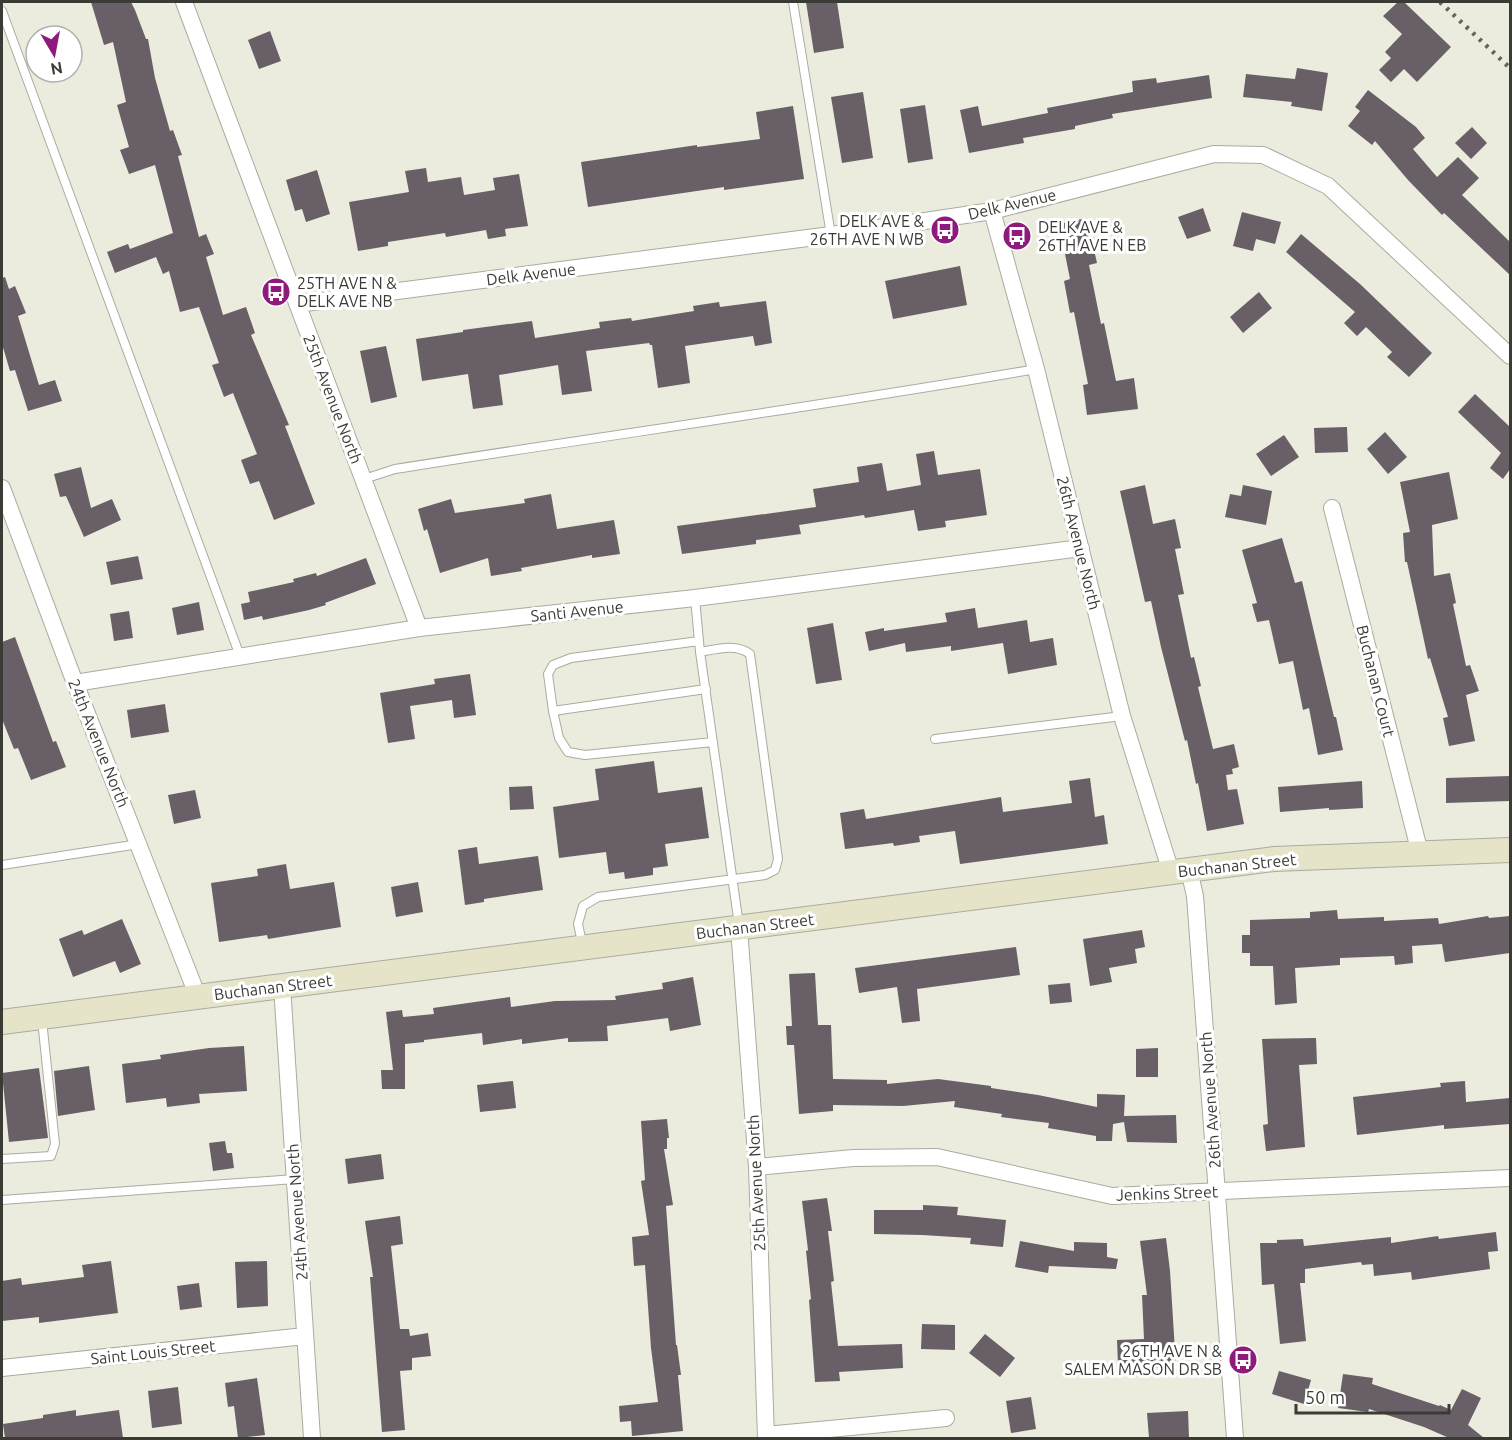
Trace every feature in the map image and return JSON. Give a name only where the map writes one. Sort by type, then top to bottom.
[{"type":"street","name":"25th Avenue North","points":[[184,2],[419,628]]},
{"type":"street","name":"Delk Avenue","points":[[297,304],[831,235],[992,211],[1214,154],[1263,155],[1328,186],[1510,356]]},
{"type":"street","name":"26th Avenue North","points":[[992,211],[1036,369],[1122,716],[1180,871],[1195,896],[1235,1438]]},
{"type":"street","name":"24th Avenue North","points":[[2,488],[75,683],[198,996]]},
{"type":"street","name":"Buchanan Court","points":[[1332,508],[1420,853]]},
{"type":"street","name":"Santi Avenue","points":[[75,683],[419,628],[695,598],[1081,548]]},
{"type":"street","name":"Buchanan Street","points":[[2,1022],[1274,859],[1510,850]]},
{"type":"street","name":"25th Avenue North","points":[[739,928],[757,1167],[766,1437]]},
{"type":"street","name":"24th Avenue North","points":[[282,986],[312,1438]]},
{"type":"street","name":"Jenkins Street","points":[[757,1167],[853,1158],[937,1157],[1112,1196],[1510,1178]]},
{"type":"street","name":"Saint Louis Street","points":[[2,1368],[305,1336]]},
{"type":"street","points":[[766,1437],[946,1418]]},
{"type":"lane","points":[[793,2],[831,235]]},
{"type":"lane","points":[[2,11],[240,656]]},
{"type":"lane","points":[[364,479],[395,469],[647,429],[881,396],[1036,369]]},
{"type":"lane","points":[[695,598],[700,652],[739,928]]},
{"type":"lane","points":[[699,641],[570,658],[553,665],[548,674],[553,711],[559,738],[568,752],[585,755],[713,741]]},
{"type":"lane","points":[[583,948],[578,924],[583,906],[598,897],[765,875],[775,870],[778,859],[750,654],[742,648],[700,652]]},
{"type":"lane","points":[[553,711],[706,689]]},
{"type":"lane","points":[[935,739],[1122,716]]},
{"type":"lane","points":[[2,865],[139,844]]},
{"type":"lane","points":[[2,1160],[51,1156],[55,1144],[42,1017]]},
{"type":"lane","points":[[2,1200],[295,1179]]},
{"type":"building","points":[[91,2],[131,2],[146,39],[148,39],[155,78],[170,131],[173,130],[182,155],[178,156],[199,237],[206,234],[214,254],[206,257],[223,315],[246,307],[255,333],[251,335],[289,425],[285,426],[315,504],[274,520],[259,481],[250,484],[241,460],[257,454],[233,393],[224,397],[212,365],[219,363],[199,307],[180,312],[169,271],[163,274],[156,257],[115,273],[107,252],[128,244],[130,249],[173,233],[155,165],[129,174],[120,150],[129,147],[117,105],[126,102],[113,42],[104,45]]},
{"type":"building","points":[[806,2],[837,2],[844,48],[814,53]]},
{"type":"building","points":[[1398,2],[1404,2],[1451,47],[1417,82],[1404,69],[1391,82],[1379,70],[1391,58],[1385,52],[1402,34],[1383,16]]},
{"type":"building","points":[[270,31],[281,61],[259,69],[248,40]]},
{"type":"building","points":[[1297,68],[1328,73],[1322,111],[1291,106],[1292,102],[1243,97],[1246,74],[1295,79]]},
{"type":"building","points":[[1209,75],[1212,98],[1112,114],[1113,118],[1075,126],[1075,129],[1023,138],[1024,143],[969,153],[960,110],[978,106],[982,126],[1048,113],[1047,108],[1133,92],[1132,81],[1156,78],[1157,83]]},
{"type":"building","points":[[1368,90],[1416,127],[1425,138],[1413,149],[1437,177],[1458,157],[1479,178],[1462,195],[1510,242],[1510,275],[1444,213],[1442,215],[1375,141],[1372,145],[1348,126],[1360,111],[1355,107]]},
{"type":"building","points":[[863,92],[873,158],[842,163],[831,97]]},
{"type":"building","points":[[925,105],[933,159],[908,163],[900,109]]},
{"type":"building","points":[[793,106],[804,179],[724,190],[724,187],[588,207],[581,162],[697,145],[697,147],[760,139],[756,112]]},
{"type":"building","points":[[1472,127],[1487,143],[1471,159],[1455,143]]},
{"type":"building","points":[[426,168],[428,182],[461,177],[464,195],[495,190],[493,178],[519,174],[528,226],[505,229],[506,236],[488,239],[486,230],[446,237],[445,233],[388,242],[388,246],[358,251],[349,202],[409,192],[405,171]]},
{"type":"building","points":[[317,170],[330,214],[306,222],[302,209],[295,211],[286,180]]},
{"type":"building","points":[[1203,208],[1211,231],[1187,239],[1178,217]]},
{"type":"building","points":[[1242,212],[1281,222],[1275,244],[1256,239],[1253,251],[1233,246]]},
{"type":"building","points":[[1087,218],[1097,263],[1089,265],[1116,381],[1134,378],[1138,409],[1087,415],[1083,385],[1088,384],[1074,312],[1070,313],[1064,281],[1070,279],[1059,224]]},
{"type":"building","points":[[1301,234],[1360,284],[1432,353],[1409,377],[1387,357],[1392,352],[1366,327],[1357,336],[1344,323],[1355,312],[1286,252]]},
{"type":"building","points":[[960,266],[967,305],[893,319],[885,281]]},
{"type":"building","points":[[5,277],[9,289],[15,286],[26,313],[18,316],[39,385],[55,380],[62,401],[28,411],[15,370],[10,371],[2,344],[2,278]]},
{"type":"building","points":[[1259,292],[1272,308],[1243,333],[1230,317]]},
{"type":"building","points":[[766,301],[772,343],[755,346],[753,336],[685,346],[690,383],[658,388],[652,345],[649,343],[586,351],[592,391],[562,395],[558,365],[499,375],[503,405],[473,409],[468,374],[422,381],[416,339],[532,321],[535,338],[600,328],[599,322],[631,318],[632,321],[694,311],[693,306],[719,302],[720,307]]},
{"type":"building","points":[[386,346],[397,397],[371,403],[360,351]]},
{"type":"building","points":[[1475,394],[1510,427],[1510,469],[1503,479],[1490,468],[1501,453],[1458,412]]},
{"type":"building","points":[[1347,427],[1348,452],[1315,453],[1314,428]]},
{"type":"building","points":[[1385,432],[1407,457],[1388,474],[1367,449]]},
{"type":"building","points":[[1284,435],[1299,457],[1271,476],[1256,454]]},
{"type":"building","points":[[934,451],[938,475],[980,469],[987,515],[945,521],[946,527],[918,531],[914,510],[865,518],[864,515],[799,525],[801,534],[756,540],[756,544],[682,554],[677,526],[816,507],[813,489],[859,482],[857,467],[882,463],[887,491],[921,485],[916,454]]},
{"type":"building","points":[[81,467],[91,508],[112,499],[121,520],[84,537],[66,496],[60,497],[54,474]]},
{"type":"building","points":[[1449,472],[1458,519],[1432,525],[1434,576],[1450,573],[1456,603],[1453,604],[1466,666],[1470,665],[1479,691],[1466,695],[1475,741],[1449,746],[1443,718],[1448,717],[1430,658],[1428,659],[1407,562],[1405,562],[1403,533],[1410,532],[1400,482]]},
{"type":"building","points":[[1145,485],[1153,524],[1175,519],[1181,548],[1175,549],[1184,594],[1178,595],[1191,658],[1194,657],[1201,686],[1198,687],[1213,749],[1234,744],[1239,767],[1232,769],[1233,774],[1226,775],[1228,790],[1237,789],[1244,824],[1207,831],[1198,783],[1196,784],[1151,601],[1145,602],[1120,491]]},
{"type":"building","points":[[1243,485],[1272,491],[1266,525],[1225,517],[1230,494],[1241,496]]},
{"type":"building","points":[[551,494],[557,529],[614,520],[620,554],[592,558],[592,555],[491,576],[488,558],[440,573],[427,529],[424,531],[418,509],[451,499],[455,513],[525,503],[524,499]]},
{"type":"building","points":[[1282,538],[1295,583],[1302,581],[1343,750],[1318,755],[1309,708],[1303,710],[1293,661],[1279,664],[1269,620],[1257,622],[1252,604],[1257,603],[1242,550]]},
{"type":"building","points":[[138,556],[143,579],[111,585],[106,562]]},
{"type":"building","points":[[366,558],[376,584],[309,610],[263,620],[262,616],[244,620],[241,604],[250,602],[248,592],[294,582],[293,579],[316,573],[317,576]]},
{"type":"building","points":[[199,602],[204,630],[177,635],[172,608]]},
{"type":"building","points":[[975,608],[978,628],[1027,620],[1030,642],[1053,638],[1057,665],[1008,674],[1003,643],[951,651],[951,646],[906,652],[905,643],[869,651],[865,632],[947,622],[945,613]]},
{"type":"building","points":[[129,611],[133,638],[114,641],[110,614]]},
{"type":"building","points":[[833,623],[842,680],[816,684],[807,628]]},
{"type":"building","points":[[15,637],[53,742],[56,741],[66,767],[31,780],[18,748],[14,749],[2,719],[2,642]]},
{"type":"building","points":[[470,674],[476,715],[454,718],[452,700],[410,706],[415,739],[388,743],[380,693],[435,684],[434,679]]},
{"type":"building","points":[[165,704],[169,732],[131,738],[127,710]]},
{"type":"building","points":[[654,761],[658,793],[702,787],[709,838],[665,844],[668,866],[653,868],[653,875],[625,879],[624,872],[609,874],[606,852],[559,858],[553,807],[599,800],[595,769]]},
{"type":"building","points":[[1510,776],[1510,801],[1446,803],[1446,778]]},
{"type":"building","points":[[1090,778],[1095,817],[1104,815],[1108,844],[960,864],[955,831],[919,836],[920,842],[845,849],[840,813],[864,809],[866,819],[1001,797],[1003,812],[1072,803],[1069,781]]},
{"type":"building","points":[[1362,781],[1363,808],[1280,812],[1278,787]]},
{"type":"building","points":[[532,786],[534,809],[510,810],[509,787]]},
{"type":"building","points":[[195,790],[201,818],[174,824],[168,795]]},
{"type":"building","points":[[477,847],[479,864],[538,856],[543,890],[484,899],[484,902],[465,905],[458,850]]},
{"type":"building","points":[[286,864],[290,889],[334,882],[341,927],[268,939],[267,935],[219,942],[211,883],[258,876],[257,869]]},
{"type":"building","points":[[418,882],[423,912],[396,917],[391,887]]},
{"type":"building","points":[[1337,910],[1338,919],[1384,917],[1384,921],[1438,918],[1439,924],[1488,916],[1489,918],[1510,916],[1510,953],[1445,962],[1442,944],[1412,946],[1413,963],[1395,965],[1394,956],[1340,958],[1340,965],[1295,968],[1297,1003],[1275,1005],[1273,966],[1250,966],[1250,953],[1242,953],[1242,935],[1250,935],[1250,920],[1310,918],[1310,912]]},
{"type":"building","points":[[122,919],[141,964],[120,973],[115,961],[73,977],[59,939],[82,930],[84,935]]},
{"type":"building","points":[[1142,930],[1145,947],[1135,949],[1137,963],[1109,968],[1112,982],[1090,986],[1083,939]]},
{"type":"building","points":[[1016,947],[1020,975],[917,989],[920,1021],[902,1023],[897,987],[859,993],[855,968]]},
{"type":"building","points":[[815,973],[818,1025],[831,1025],[833,1079],[887,1080],[887,1084],[938,1079],[991,1086],[991,1088],[1097,1107],[1097,1094],[1125,1095],[1124,1116],[1176,1115],[1177,1143],[1127,1142],[1124,1122],[1113,1124],[1112,1141],[1096,1141],[1096,1136],[1048,1128],[1049,1123],[1001,1117],[1002,1114],[954,1107],[955,1101],[903,1106],[833,1105],[833,1111],[799,1114],[794,1045],[787,1045],[786,1026],[792,1026],[789,974]]},
{"type":"building","points":[[693,977],[701,1025],[670,1031],[668,1018],[607,1026],[608,1041],[568,1042],[568,1038],[522,1044],[522,1039],[483,1045],[482,1033],[424,1040],[424,1042],[405,1044],[405,1089],[382,1089],[381,1070],[393,1070],[386,1012],[402,1010],[403,1017],[434,1014],[433,1008],[510,997],[511,1007],[555,1001],[616,1000],[615,996],[663,989],[662,983]]},
{"type":"building","points":[[1070,983],[1072,1002],[1050,1004],[1048,985]]},
{"type":"building","points":[[1316,1038],[1317,1064],[1299,1065],[1305,1147],[1266,1151],[1263,1125],[1268,1124],[1262,1039]]},
{"type":"building","points":[[244,1046],[247,1091],[199,1094],[200,1103],[167,1107],[166,1098],[126,1103],[122,1064],[161,1059],[160,1055]]},
{"type":"building","points":[[1158,1048],[1158,1077],[1136,1077],[1136,1049]]},
{"type":"building","points":[[89,1066],[95,1110],[58,1116],[54,1071]]},
{"type":"building","points":[[39,1068],[48,1138],[9,1142],[2,1073]]},
{"type":"building","points":[[513,1081],[516,1108],[480,1112],[477,1085]]},
{"type":"building","points":[[1465,1081],[1466,1102],[1510,1098],[1510,1124],[1444,1129],[1444,1125],[1357,1135],[1353,1097],[1441,1087],[1440,1083]]},
{"type":"building","points":[[667,1119],[669,1138],[667,1138],[667,1149],[664,1149],[673,1205],[666,1206],[676,1345],[681,1375],[678,1375],[683,1431],[632,1436],[631,1421],[620,1422],[619,1406],[658,1402],[651,1348],[645,1265],[634,1266],[632,1237],[649,1235],[641,1181],[645,1180],[641,1121]]},
{"type":"building","points":[[225,1141],[227,1153],[232,1153],[234,1168],[213,1171],[209,1143]]},
{"type":"building","points":[[381,1154],[384,1179],[348,1184],[345,1159]]},
{"type":"building","points":[[827,1198],[832,1231],[828,1231],[838,1346],[902,1344],[903,1368],[839,1372],[840,1381],[815,1382],[806,1251],[808,1250],[802,1201]]},
{"type":"building","points":[[923,1205],[958,1207],[957,1215],[1006,1220],[1003,1247],[970,1244],[971,1238],[874,1234],[874,1210],[923,1210]]},
{"type":"building","points":[[400,1216],[403,1244],[391,1246],[400,1329],[409,1329],[410,1336],[428,1333],[431,1356],[412,1358],[412,1370],[400,1371],[405,1430],[382,1432],[370,1277],[373,1277],[365,1221]]},
{"type":"building","points":[[1496,1232],[1498,1251],[1488,1252],[1490,1269],[1412,1280],[1411,1272],[1374,1276],[1373,1264],[1362,1265],[1361,1262],[1305,1269],[1305,1283],[1300,1283],[1306,1341],[1280,1344],[1274,1284],[1262,1285],[1260,1243],[1303,1239],[1304,1246],[1391,1237],[1391,1243],[1438,1236],[1439,1239]]},
{"type":"building","points":[[1166,1238],[1176,1367],[1147,1368],[1147,1363],[1118,1364],[1117,1340],[1144,1339],[1142,1295],[1147,1295],[1140,1241]]},
{"type":"building","points":[[1020,1241],[1074,1251],[1074,1242],[1107,1243],[1107,1257],[1118,1259],[1116,1269],[1049,1266],[1048,1273],[1015,1267]]},
{"type":"building","points":[[111,1261],[118,1313],[39,1323],[39,1317],[2,1321],[2,1281],[21,1278],[22,1285],[84,1277],[82,1265]]},
{"type":"building","points":[[267,1261],[268,1306],[237,1308],[235,1262]]},
{"type":"building","points":[[199,1283],[202,1307],[180,1310],[177,1286]]},
{"type":"building","points":[[922,1324],[955,1325],[955,1350],[921,1349]]},
{"type":"building","points":[[985,1334],[1015,1358],[1000,1377],[969,1353]]},
{"type":"building","points":[[1279,1371],[1311,1380],[1304,1404],[1272,1394]]},
{"type":"building","points":[[1343,1374],[1373,1378],[1372,1384],[1451,1410],[1462,1389],[1481,1398],[1468,1425],[1484,1438],[1449,1438],[1424,1427],[1369,1409],[1368,1412],[1338,1408]]},
{"type":"building","points":[[257,1378],[265,1435],[238,1438],[234,1406],[228,1407],[225,1383]]},
{"type":"building","points":[[178,1387],[182,1424],[152,1428],[148,1391]]},
{"type":"building","points":[[1031,1397],[1036,1429],[1011,1433],[1006,1401]]},
{"type":"building","points":[[76,1410],[76,1416],[119,1410],[123,1438],[5,1438],[3,1424]]},
{"type":"building","points":[[1188,1411],[1189,1438],[1149,1438],[1147,1413]]},
{"type":"railway","points":[[1440,2],[1510,68]]},
{"type":"place","name":"DELK AVE & 26TH AVE N WB","points":[[945,230]]},
{"type":"place","name":"DELK AVE & 26TH AVE N EB","points":[[1017,236]]},
{"type":"place","name":"25TH AVE N & DELK AVE NB","points":[[276,292]]},
{"type":"place","name":"26TH AVE N & SALEM MASON DR SB","points":[[1243,1360]]}]
